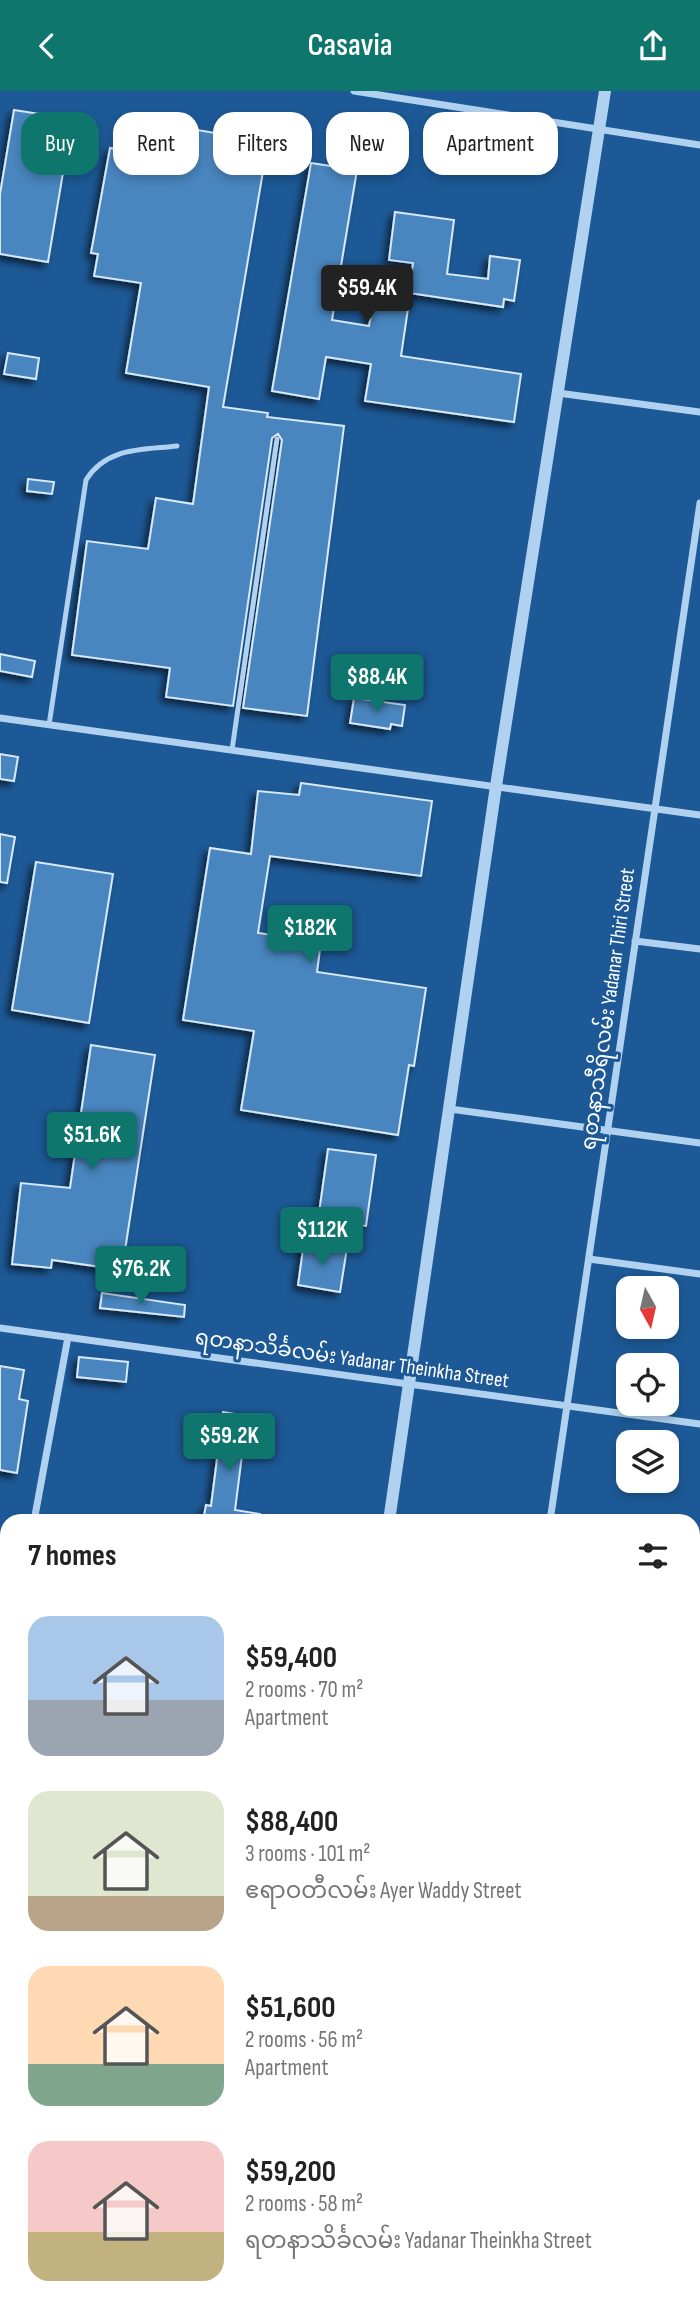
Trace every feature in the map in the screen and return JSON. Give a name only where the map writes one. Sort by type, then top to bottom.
[{"type":"street","points":[[354,91],[700,145]]},
{"type":"street","points":[[390,1514],[496,786],[606,91]]},
{"type":"street","points":[[558,393],[700,412]]},
{"type":"street","name":"ရတနာသီရိလမ်း Yadanar Thiri Street","points":[[551,1514],[655,808],[698,537],[700,503]]},
{"type":"street","points":[[0,718],[700,815]]},
{"type":"street","points":[[635,941],[700,949]]},
{"type":"street","points":[[450,1108],[700,1143]]},
{"type":"street","points":[[589,1259],[700,1274]]},
{"type":"street","name":"ရတနာသိင်္ခလမ်း Yadanar Theinkha Street","points":[[0,1328],[700,1424]]},
{"type":"street","points":[[35,1514],[68,1338]]},
{"type":"lane","points":[[232,750],[277,439]]},
{"type":"lane","points":[[49,725],[86,480],[102,460],[118,453],[177,446]]},
{"type":"building","points":[[14,110],[27,112],[21,112],[21,175],[63,175],[48,262],[0,254],[0,194]]},
{"type":"building","points":[[199,130],[213,133],[213,175],[262,175],[223,407],[268,413],[267,417],[344,426],[307,716],[243,708],[282,440],[278,434],[272,438],[233,706],[166,697],[170,668],[72,655],[87,541],[148,549],[156,498],[193,504],[209,387],[126,373],[141,283],[94,276],[98,254],[91,253],[110,148],[113,149],[113,175],[199,175]]},
{"type":"building","points":[[312,163],[326,165],[326,175],[356,175],[332,320],[369,326],[374,296],[409,302],[401,356],[521,374],[514,422],[365,401],[371,364],[326,357],[319,399],[272,391]]},
{"type":"building","points":[[395,212],[454,220],[447,274],[488,279],[490,256],[520,260],[514,301],[504,299],[503,307],[409,293],[413,263],[389,260]]},
{"type":"building","points":[[8,353],[39,358],[36,379],[4,374]]},
{"type":"building","points":[[28,479],[54,482],[52,494],[27,491]]},
{"type":"building","points":[[0,654],[35,661],[32,677],[0,671]]},
{"type":"building","points":[[354,698],[405,705],[402,726],[391,724],[390,729],[350,723]]},
{"type":"building","points":[[0,754],[18,757],[14,781],[0,779]]},
{"type":"building","points":[[301,783],[432,801],[421,876],[270,856],[258,933],[321,942],[317,972],[426,988],[414,1066],[409,1065],[398,1135],[241,1110],[254,1031],[183,1020],[210,848],[251,854],[258,791],[299,795]]},
{"type":"building","points":[[0,834],[15,837],[7,883],[0,882]]},
{"type":"building","points":[[36,862],[113,874],[89,1023],[12,1010]]},
{"type":"building","points":[[91,1045],[155,1055],[122,1270],[52,1260],[51,1268],[12,1264],[21,1183],[70,1188]]},
{"type":"building","points":[[328,1149],[376,1155],[366,1226],[318,1220]]},
{"type":"building","points":[[304,1242],[347,1248],[340,1292],[298,1285]]},
{"type":"building","points":[[102,1293],[185,1305],[184,1317],[100,1308]]},
{"type":"building","points":[[79,1357],[128,1362],[126,1382],[77,1377]]},
{"type":"building","points":[[0,1366],[24,1370],[19,1399],[28,1401],[17,1473],[0,1470]]},
{"type":"building","points":[[223,1412],[247,1416],[235,1510],[260,1514],[204,1514],[206,1505],[211,1506]]}]
